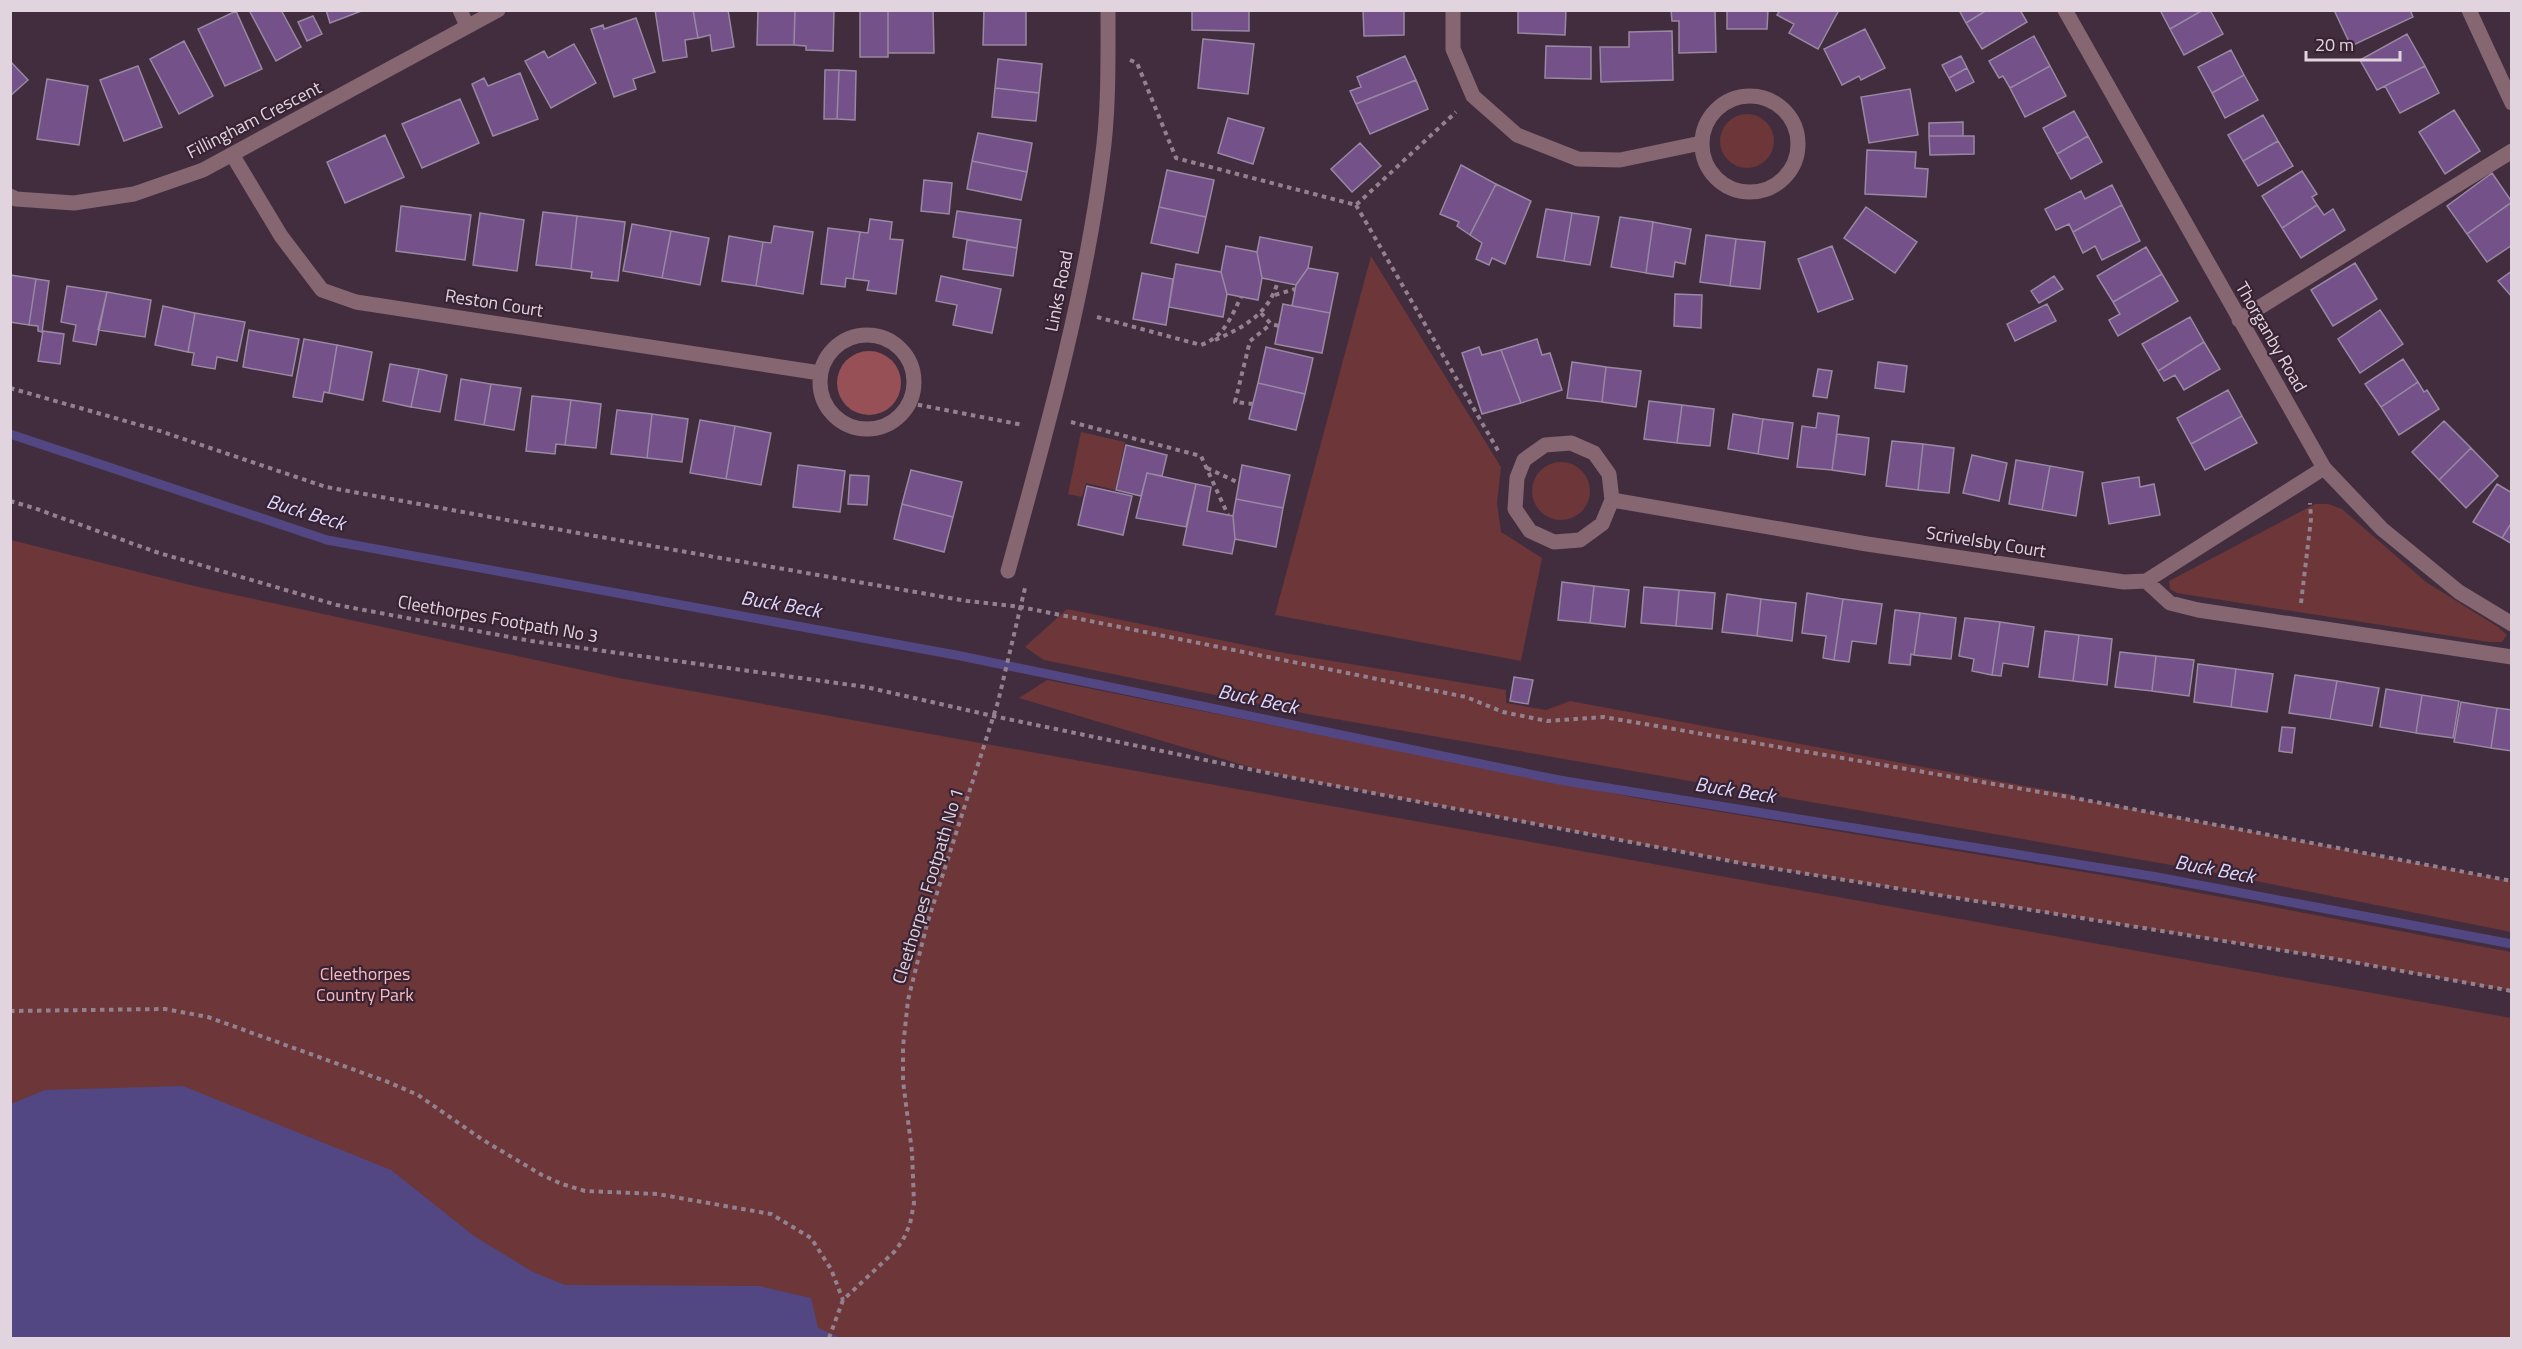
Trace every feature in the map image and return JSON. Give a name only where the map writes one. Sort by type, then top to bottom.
[{"type":"street","points":[[460,10],[467,26]]},
{"type":"street","name":"Fillingham Crescent","points":[[10,196],[74,203],[134,194],[203,171],[498,10]]},
{"type":"street","name":"Links Road","points":[[1008,572],[1049,422],[1076,311],[1103,159],[1108,10]]},
{"type":"street","points":[[1453,10],[1453,49],[1473,96],[1517,135],[1578,159],[1620,159],[1701,143]]},
{"type":"street","name":"Thorganby Road","points":[[2065,10],[2324,468],[2382,529],[2459,592],[2511,624]]},
{"type":"street","points":[[2469,10],[2511,103]]},
{"type":"street","points":[[1752,95],[1777,102],[1794,121],[1800,146],[1792,171],[1786,177],[1774,188],[1748,194],[1724,186],[1707,167],[1701,143],[1708,118],[1727,101],[1752,95]]},
{"type":"street","points":[[2239,320],[2511,151]]},
{"type":"street","name":"Reston Court","points":[[232,156],[280,236],[322,290],[356,302],[820,373]]},
{"type":"street","points":[[862,335],[882,337],[899,347],[910,364],[914,384],[909,403],[897,418],[880,427],[861,429],[843,422],[829,410],[821,392],[820,373],[828,355],[842,341],[862,335]]},
{"type":"street","points":[[1571,443],[1594,453],[1609,474],[1612,500],[1602,524],[1580,540],[1554,542],[1530,531],[1515,509],[1517,478],[1524,460],[1545,445],[1571,443]]},
{"type":"street","points":[[2324,468],[2146,581],[2170,603],[2199,610],[2511,657]]},
{"type":"street","name":"Scrivelsby Court","points":[[1612,500],[1867,544],[2124,582],[2146,581]]},
{"type":"path","points":[[1108,49],[1137,63],[1176,158],[1356,205],[1517,478]]},
{"type":"path","points":[[1356,205],[1473,96]]},
{"type":"path","points":[[1076,311],[1201,345],[1243,328],[1261,313],[1274,295],[1278,281]]},
{"type":"path","points":[[1274,295],[1295,289]]},
{"type":"path","points":[[1211,341],[1227,327],[1241,297]]},
{"type":"path","points":[[1261,313],[1271,324],[1279,326]]},
{"type":"path","points":[[1253,404],[1235,402],[1240,374],[1250,341],[1271,324]]},
{"type":"path","points":[[10,388],[157,430],[326,487],[944,597],[1021,606],[1466,697],[1503,712],[1547,721],[1604,717],[2080,799],[2511,881]]},
{"type":"path","points":[[909,403],[1049,422],[1201,456],[1228,515]]},
{"type":"path","points":[[1206,467],[1239,483]]},
{"type":"path","points":[[2299,626],[2311,519],[2309,476]]},
{"type":"path","name":"Cleethorpes Footpath No 3","points":[[10,501],[156,552],[337,605],[531,641],[866,687],[993,716],[1273,774],[1746,864],[2336,959],[2511,991]]},
{"type":"path","name":"Cleethorpes Footpath No 1","points":[[830,1338],[843,1300],[894,1252],[903,1240],[910,1224],[914,1203],[912,1152],[903,1081],[903,1047],[908,1000],[927,924],[998,702],[1021,606],[1027,577],[1008,572]]},
{"type":"path","points":[[10,1011],[165,1009],[208,1017],[418,1095],[483,1140],[542,1176],[562,1184],[585,1191],[668,1195],[771,1214],[810,1238],[831,1269],[843,1300]]},
{"type":"green space","points":[[1742,114],[1752,114],[1766,122],[1772,131],[1774,141],[1772,151],[1766,160],[1752,168],[1742,168],[1725,156],[1720,146],[1720,136],[1732,119]]},
{"type":"green space","points":[[1371,256],[1501,467],[1497,503],[1501,532],[1542,558],[1521,661],[1275,615]]},
{"type":"green space","points":[[1081,432],[1125,442],[1115,490],[1086,483],[1082,497],[1068,494]]},
{"type":"green space","points":[[1561,462],[1577,467],[1585,475],[1590,491],[1585,507],[1577,515],[1561,520],[1545,515],[1537,507],[1532,491],[1537,475],[1545,467]]},
{"type":"green space","points":[[2315,504],[2328,504],[2342,509],[2426,582],[2507,635],[2502,642],[2489,642],[2177,593],[2170,589],[2169,581]]},
{"type":"green space","name":"Cleethorpes Country Park","points":[[11,540],[194,586],[619,678],[2511,1018],[2511,1338],[11,1338]]},
{"type":"green space","points":[[1067,609],[1284,653],[1506,690],[1506,703],[1546,710],[1570,701],[2073,795],[2070,797],[2511,881],[2511,932],[2211,872],[1318,716],[1044,660],[1025,647]]},
{"type":"green space","points":[[1047,680],[1636,798],[2120,878],[2511,952],[2511,991],[2336,959],[1746,864],[1273,774],[1019,698]]},
{"type":"shaded area","points":[[869,351],[887,357],[895,365],[901,383],[895,401],[887,409],[869,415],[851,409],[843,401],[837,383],[843,365],[851,357]]},
{"type":"shaded area","points":[[183,1086],[391,1170],[474,1236],[533,1272],[565,1285],[759,1286],[811,1298],[818,1328],[841,1338],[11,1338],[11,1104],[45,1090]]},
{"type":"building","points":[[249,10],[281,10],[301,47],[276,61]]},
{"type":"building","points":[[326,10],[364,10],[330,23]]},
{"type":"building","points":[[655,10],[693,10],[698,38],[685,40],[687,57],[663,61]]},
{"type":"building","points":[[693,10],[728,10],[734,47],[712,51],[710,35],[698,38]]},
{"type":"building","points":[[758,10],[795,10],[794,45],[757,45]]},
{"type":"building","points":[[795,10],[834,10],[833,51],[806,50],[806,46],[794,45]]},
{"type":"building","points":[[860,10],[888,10],[888,57],[860,57]]},
{"type":"building","points":[[888,10],[933,10],[934,53],[888,53]]},
{"type":"building","points":[[984,10],[1026,10],[1026,45],[983,45]]},
{"type":"building","points":[[1192,10],[1249,10],[1249,31],[1192,30]]},
{"type":"building","points":[[1363,10],[1404,10],[1404,35],[1364,36]]},
{"type":"building","points":[[1518,10],[1566,10],[1565,35],[1518,33]]},
{"type":"building","points":[[1671,10],[1715,10],[1716,52],[1679,53],[1679,21],[1672,21]]},
{"type":"building","points":[[1727,10],[1768,10],[1767,29],[1727,29]]},
{"type":"building","points":[[1780,10],[1839,10],[1818,49],[1789,33],[1794,24],[1777,15]]},
{"type":"building","points":[[1959,10],[1987,10],[1966,23]]},
{"type":"building","points":[[1987,10],[2020,10],[2027,22],[1982,49],[1966,23]]},
{"type":"building","points":[[2160,10],[2203,10],[2170,29]]},
{"type":"building","points":[[2203,10],[2210,10],[2223,34],[2184,55],[2170,29]]},
{"type":"building","points":[[2334,10],[2410,10],[2413,17],[2351,46]]},
{"type":"building","points":[[236,11],[262,69],[225,86],[198,29]]},
{"type":"building","points":[[313,16],[322,34],[307,41],[298,22]]},
{"type":"building","points":[[636,18],[655,72],[633,79],[636,89],[614,97],[591,29],[603,25],[604,29]]},
{"type":"building","points":[[1865,29],[1885,68],[1861,80],[1859,76],[1842,85],[1824,49]]},
{"type":"building","points":[[1672,31],[1673,80],[1601,82],[1600,47],[1629,47],[1629,32]]},
{"type":"building","points":[[2407,34],[2425,66],[2377,90],[2360,60]]},
{"type":"building","points":[[2034,36],[2050,66],[2010,88],[2003,76],[1999,78],[1989,61]]},
{"type":"building","points":[[1203,39],[1254,44],[1248,94],[1198,88]]},
{"type":"building","points":[[184,41],[213,96],[179,114],[150,59]]},
{"type":"building","points":[[574,44],[596,83],[551,108],[525,61],[544,51],[548,58]]},
{"type":"building","points":[[1546,46],[1591,47],[1591,79],[1545,78]]},
{"type":"building","points":[[2231,50],[2244,75],[2212,93],[2198,67]]},
{"type":"building","points":[[1405,56],[1416,80],[1356,104],[1350,91],[1361,87],[1357,77]]},
{"type":"building","points":[[1961,56],[1967,68],[1949,78],[1942,65]]},
{"type":"building","points":[[998,59],[1042,64],[1039,93],[995,88]]},
{"type":"building","points":[[10,61],[28,80],[10,96]]},
{"type":"building","points":[[138,66],[162,127],[124,141],[100,80]]},
{"type":"building","points":[[2050,66],[2066,96],[2025,117],[2010,88]]},
{"type":"building","points":[[2425,66],[2439,93],[2400,113],[2385,86]]},
{"type":"building","points":[[1967,68],[1974,82],[1956,91],[1949,78]]},
{"type":"building","points":[[825,70],[839,70],[837,119],[824,119]]},
{"type":"building","points":[[839,70],[856,71],[855,120],[837,119]]},
{"type":"building","points":[[520,73],[538,119],[493,136],[472,84],[484,78],[488,86]]},
{"type":"building","points":[[2244,75],[2258,100],[2225,118],[2212,93]]},
{"type":"building","points":[[47,79],[88,86],[79,145],[37,139]]},
{"type":"building","points":[[1416,80],[1428,109],[1370,134],[1356,104]]},
{"type":"building","points":[[995,88],[1039,93],[1036,121],[992,117]]},
{"type":"building","points":[[1910,89],[1918,135],[1869,143],[1861,97]]},
{"type":"building","points":[[460,99],[479,143],[422,168],[402,124]]},
{"type":"building","points":[[2454,110],[2480,151],[2445,174],[2419,132]]},
{"type":"building","points":[[2074,111],[2088,136],[2057,154],[2043,128]]},
{"type":"building","points":[[2263,115],[2278,141],[2243,161],[2228,135]]},
{"type":"building","points":[[1228,118],[1264,128],[1253,164],[1218,153]]},
{"type":"building","points":[[1963,122],[1963,136],[1929,136],[1929,123]]},
{"type":"building","points":[[978,133],[1032,143],[1027,172],[972,161]]},
{"type":"building","points":[[385,135],[404,177],[345,203],[327,162]]},
{"type":"building","points":[[1929,136],[1974,136],[1974,154],[1930,155]]},
{"type":"building","points":[[2088,136],[2102,162],[2071,179],[2057,154]]},
{"type":"building","points":[[2278,141],[2293,166],[2258,186],[2243,161]]},
{"type":"building","points":[[1360,143],[1381,166],[1352,192],[1331,169]]},
{"type":"building","points":[[1867,150],[1916,152],[1915,168],[1928,169],[1926,197],[1865,194]]},
{"type":"building","points":[[972,161],[1027,172],[1021,200],[967,189]]},
{"type":"building","points":[[1461,165],[1496,184],[1470,235],[1457,226],[1459,222],[1440,214]]},
{"type":"building","points":[[1167,170],[1214,180],[1206,217],[1159,207]]},
{"type":"building","points":[[2302,171],[2317,194],[2312,197],[2317,205],[2282,228],[2262,196]]},
{"type":"building","points":[[2492,173],[2512,202],[2467,234],[2447,206]]},
{"type":"building","points":[[924,180],[952,183],[949,214],[921,211]]},
{"type":"building","points":[[1496,184],[1531,201],[1505,264],[1492,258],[1489,265],[1476,259],[1482,243],[1470,235]]},
{"type":"building","points":[[2112,185],[2122,205],[2073,232],[2069,224],[2056,230],[2045,209],[2081,191],[2085,199]]},
{"type":"building","points":[[2512,202],[2512,245],[2487,262],[2467,234]]},
{"type":"building","points":[[2122,205],[2140,241],[2102,260],[2095,246],[2083,253],[2073,232]]},
{"type":"building","points":[[2317,205],[2324,215],[2333,209],[2345,230],[2301,258],[2282,228]]},
{"type":"building","points":[[401,206],[471,215],[465,260],[396,251]]},
{"type":"building","points":[[1159,207],[1206,217],[1198,253],[1151,243]]},
{"type":"building","points":[[1866,207],[1917,242],[1895,273],[1844,238]]},
{"type":"building","points":[[1546,209],[1572,213],[1564,261],[1537,257]]},
{"type":"building","points":[[957,211],[1021,220],[1017,248],[953,237]]},
{"type":"building","points":[[543,212],[577,216],[571,269],[536,265]]},
{"type":"building","points":[[480,213],[524,220],[517,271],[473,265]]},
{"type":"building","points":[[1572,213],[1599,217],[1590,265],[1564,261]]},
{"type":"building","points":[[577,216],[625,222],[618,281],[591,278],[592,272],[571,269]]},
{"type":"building","points":[[1620,217],[1653,222],[1646,273],[1611,267]]},
{"type":"building","points":[[870,219],[892,222],[890,239],[903,240],[896,294],[867,290],[869,281],[853,279],[860,232],[868,233]]},
{"type":"building","points":[[1653,222],[1691,229],[1685,264],[1675,262],[1673,277],[1646,273]]},
{"type":"building","points":[[632,224],[671,231],[662,278],[623,271]]},
{"type":"building","points":[[774,226],[813,232],[803,294],[756,286],[763,242],[771,243]]},
{"type":"building","points":[[828,228],[860,232],[853,279],[846,278],[845,287],[821,284]]},
{"type":"building","points":[[671,231],[709,238],[700,285],[662,278]]},
{"type":"building","points":[[1706,235],[1736,239],[1730,286],[1700,282]]},
{"type":"building","points":[[729,236],[763,242],[756,286],[722,281]]},
{"type":"building","points":[[1260,237],[1312,247],[1308,268],[1296,285],[1262,278],[1257,252]]},
{"type":"building","points":[[1736,239],[1765,242],[1760,289],[1730,286]]},
{"type":"building","points":[[967,240],[1017,248],[1013,276],[963,269]]},
{"type":"building","points":[[1226,246],[1257,252],[1262,278],[1258,300],[1227,294],[1221,272]]},
{"type":"building","points":[[1832,246],[1853,299],[1818,312],[1798,259]]},
{"type":"building","points":[[2146,247],[2162,274],[2113,302],[2097,276]]},
{"type":"building","points":[[2355,263],[2377,299],[2333,326],[2311,290]]},
{"type":"building","points":[[1176,264],[1221,272],[1227,294],[1223,317],[1169,307]]},
{"type":"building","points":[[1308,268],[1338,273],[1330,313],[1292,306],[1296,285]]},
{"type":"building","points":[[2512,271],[2512,297],[2498,281]]},
{"type":"building","points":[[1142,273],[1173,279],[1166,325],[1133,319]]},
{"type":"building","points":[[2162,274],[2178,301],[2118,336],[2109,320],[2120,314],[2113,302]]},
{"type":"building","points":[[10,275],[36,279],[29,325],[10,322]]},
{"type":"building","points":[[941,276],[1001,289],[992,333],[953,325],[957,305],[936,301]]},
{"type":"building","points":[[2054,276],[2063,289],[2039,303],[2031,291]]},
{"type":"building","points":[[36,279],[49,281],[42,332],[38,331],[38,326],[29,325]]},
{"type":"building","points":[[67,286],[107,292],[96,345],[73,341],[76,325],[61,322]]},
{"type":"building","points":[[107,292],[151,300],[145,337],[98,330]]},
{"type":"building","points":[[1675,294],[1702,295],[1701,328],[1674,326]]},
{"type":"building","points":[[1283,304],[1330,313],[1322,353],[1275,344]]},
{"type":"building","points":[[2047,304],[2056,321],[2015,341],[2007,324]]},
{"type":"building","points":[[163,306],[195,313],[188,352],[155,345]]},
{"type":"building","points":[[2380,310],[2403,344],[2360,373],[2338,339]]},
{"type":"building","points":[[195,313],[245,322],[237,361],[217,357],[215,369],[192,365],[194,353],[188,352]]},
{"type":"building","points":[[2190,317],[2204,342],[2158,371],[2142,344]]},
{"type":"building","points":[[249,330],[299,339],[292,376],[243,367]]},
{"type":"building","points":[[43,331],[64,334],[60,364],[38,361]]},
{"type":"building","points":[[304,339],[337,345],[329,393],[324,392],[322,402],[293,397]]},
{"type":"building","points":[[1537,339],[1542,355],[1550,353],[1562,390],[1521,403],[1501,350]]},
{"type":"building","points":[[2204,342],[2220,369],[2184,390],[2175,375],[2164,381],[2158,371]]},
{"type":"building","points":[[337,345],[372,352],[363,400],[329,393]]},
{"type":"building","points":[[1266,347],[1313,358],[1305,394],[1258,383]]},
{"type":"building","points":[[1479,347],[1482,355],[1501,350],[1521,403],[1482,414],[1462,353]]},
{"type":"building","points":[[2403,359],[2418,382],[2381,407],[2365,384]]},
{"type":"building","points":[[1572,362],[1606,367],[1602,402],[1567,398]]},
{"type":"building","points":[[1878,362],[1907,366],[1904,392],[1875,388]]},
{"type":"building","points":[[390,364],[419,369],[411,407],[383,401]]},
{"type":"building","points":[[1606,367],[1641,371],[1636,407],[1602,402]]},
{"type":"building","points":[[419,369],[447,375],[440,412],[411,407]]},
{"type":"building","points":[[1818,369],[1832,371],[1827,398],[1813,396]]},
{"type":"building","points":[[461,379],[491,384],[484,425],[455,420]]},
{"type":"building","points":[[2418,382],[2424,392],[2427,390],[2439,409],[2399,435],[2381,407]]},
{"type":"building","points":[[1258,383],[1305,394],[1296,430],[1249,419]]},
{"type":"building","points":[[491,384],[521,388],[514,430],[484,425]]},
{"type":"building","points":[[2228,390],[2242,416],[2191,444],[2177,418]]},
{"type":"building","points":[[532,396],[571,400],[565,445],[556,444],[555,454],[526,451]]},
{"type":"building","points":[[571,400],[601,404],[596,448],[565,445]]},
{"type":"building","points":[[1649,401],[1682,405],[1677,443],[1644,439]]},
{"type":"building","points":[[1682,405],[1714,409],[1710,446],[1677,443]]},
{"type":"building","points":[[617,410],[652,414],[647,458],[611,454]]},
{"type":"building","points":[[1818,413],[1839,416],[1832,470],[1797,467],[1802,426],[1816,428]]},
{"type":"building","points":[[652,414],[688,419],[682,462],[647,458]]},
{"type":"building","points":[[1733,414],[1763,419],[1758,454],[1728,449]]},
{"type":"building","points":[[2242,416],[2257,443],[2205,470],[2191,444]]},
{"type":"building","points":[[1763,419],[1793,423],[1788,459],[1758,454]]},
{"type":"building","points":[[700,420],[735,426],[726,479],[690,473]]},
{"type":"building","points":[[2444,421],[2471,448],[2439,480],[2412,452]]},
{"type":"building","points":[[735,426],[771,433],[761,485],[726,479]]},
{"type":"building","points":[[1837,434],[1869,438],[1865,475],[1832,470]]},
{"type":"building","points":[[1892,441],[1923,444],[1918,490],[1886,486]]},
{"type":"building","points":[[1923,444],[1954,448],[1949,493],[1918,490]]},
{"type":"building","points":[[1126,445],[1167,455],[1162,476],[1147,473],[1141,496],[1116,490]]},
{"type":"building","points":[[2471,448],[2498,476],[2466,508],[2439,480]]},
{"type":"building","points":[[1972,455],[2007,463],[1999,501],[1963,493]]},
{"type":"building","points":[[2016,460],[2050,466],[2042,510],[2009,504]]},
{"type":"building","points":[[798,465],[845,471],[840,512],[793,507]]},
{"type":"building","points":[[1242,465],[1290,475],[1283,508],[1236,499]]},
{"type":"building","points":[[2050,466],[2083,472],[2076,516],[2042,510]]},
{"type":"building","points":[[911,470],[962,482],[953,517],[902,504]]},
{"type":"building","points":[[1147,473],[1196,484],[1186,527],[1136,518]]},
{"type":"building","points":[[850,475],[869,476],[867,505],[848,504]]},
{"type":"building","points":[[2139,477],[2140,487],[2154,484],[2160,515],[2109,524],[2102,483]]},
{"type":"building","points":[[1196,484],[1211,487],[1207,511],[1233,516],[1235,539],[1232,554],[1183,545]]},
{"type":"building","points":[[2497,484],[2512,493],[2512,522],[2502,538],[2473,522]]},
{"type":"building","points":[[1087,486],[1132,496],[1123,535],[1078,525]]},
{"type":"building","points":[[1236,499],[1283,508],[1276,547],[1235,539],[1233,516]]},
{"type":"building","points":[[902,504],[953,517],[944,552],[894,539]]},
{"type":"building","points":[[2512,522],[2512,544],[2502,538]]},
{"type":"building","points":[[1562,582],[1594,586],[1590,623],[1558,620]]},
{"type":"building","points":[[1594,586],[1629,590],[1625,627],[1590,623]]},
{"type":"building","points":[[1644,587],[1679,590],[1676,626],[1641,623]]},
{"type":"building","points":[[1679,590],[1715,593],[1712,629],[1676,626]]},
{"type":"building","points":[[1807,593],[1843,599],[1834,660],[1823,658],[1826,636],[1802,633]]},
{"type":"building","points":[[1727,594],[1761,599],[1757,636],[1722,632]]},
{"type":"building","points":[[1761,599],[1796,603],[1792,641],[1757,636]]},
{"type":"building","points":[[1843,599],[1882,604],[1876,644],[1852,641],[1849,662],[1834,660]]},
{"type":"building","points":[[1895,610],[1920,613],[1914,655],[1911,654],[1910,665],[1889,663]]},
{"type":"building","points":[[1920,613],[1956,618],[1951,659],[1914,655]]},
{"type":"building","points":[[1965,618],[2000,622],[1992,675],[1972,671],[1974,659],[1959,656]]},
{"type":"building","points":[[2000,622],[2034,627],[2028,667],[2003,663],[2001,676],[1992,675]]},
{"type":"building","points":[[2045,631],[2079,635],[2073,681],[2039,677]]},
{"type":"building","points":[[2079,635],[2112,639],[2107,685],[2073,681]]},
{"type":"building","points":[[2120,652],[2156,656],[2152,691],[2115,687]]},
{"type":"building","points":[[2156,656],[2194,660],[2189,696],[2152,691]]},
{"type":"building","points":[[2198,664],[2236,669],[2231,707],[2194,702]]},
{"type":"building","points":[[2236,669],[2273,674],[2267,712],[2231,707]]},
{"type":"building","points":[[2295,675],[2337,681],[2330,719],[2289,713]]},
{"type":"building","points":[[1514,677],[1533,680],[1528,704],[1510,701]]},
{"type":"building","points":[[2337,681],[2379,688],[2372,726],[2330,719]]},
{"type":"building","points":[[2386,689],[2422,695],[2416,733],[2380,727]]},
{"type":"building","points":[[2422,695],[2459,701],[2453,738],[2416,733]]},
{"type":"building","points":[[2461,702],[2497,708],[2491,748],[2454,742]]},
{"type":"building","points":[[2497,708],[2512,710],[2512,751],[2491,748]]},
{"type":"building","points":[[2282,727],[2295,728],[2292,753],[2279,751]]},
{"type":"waterway","name":"Buck Beck","points":[[10,434],[327,540],[961,656],[1559,780],[2157,877],[2512,944]]}]
